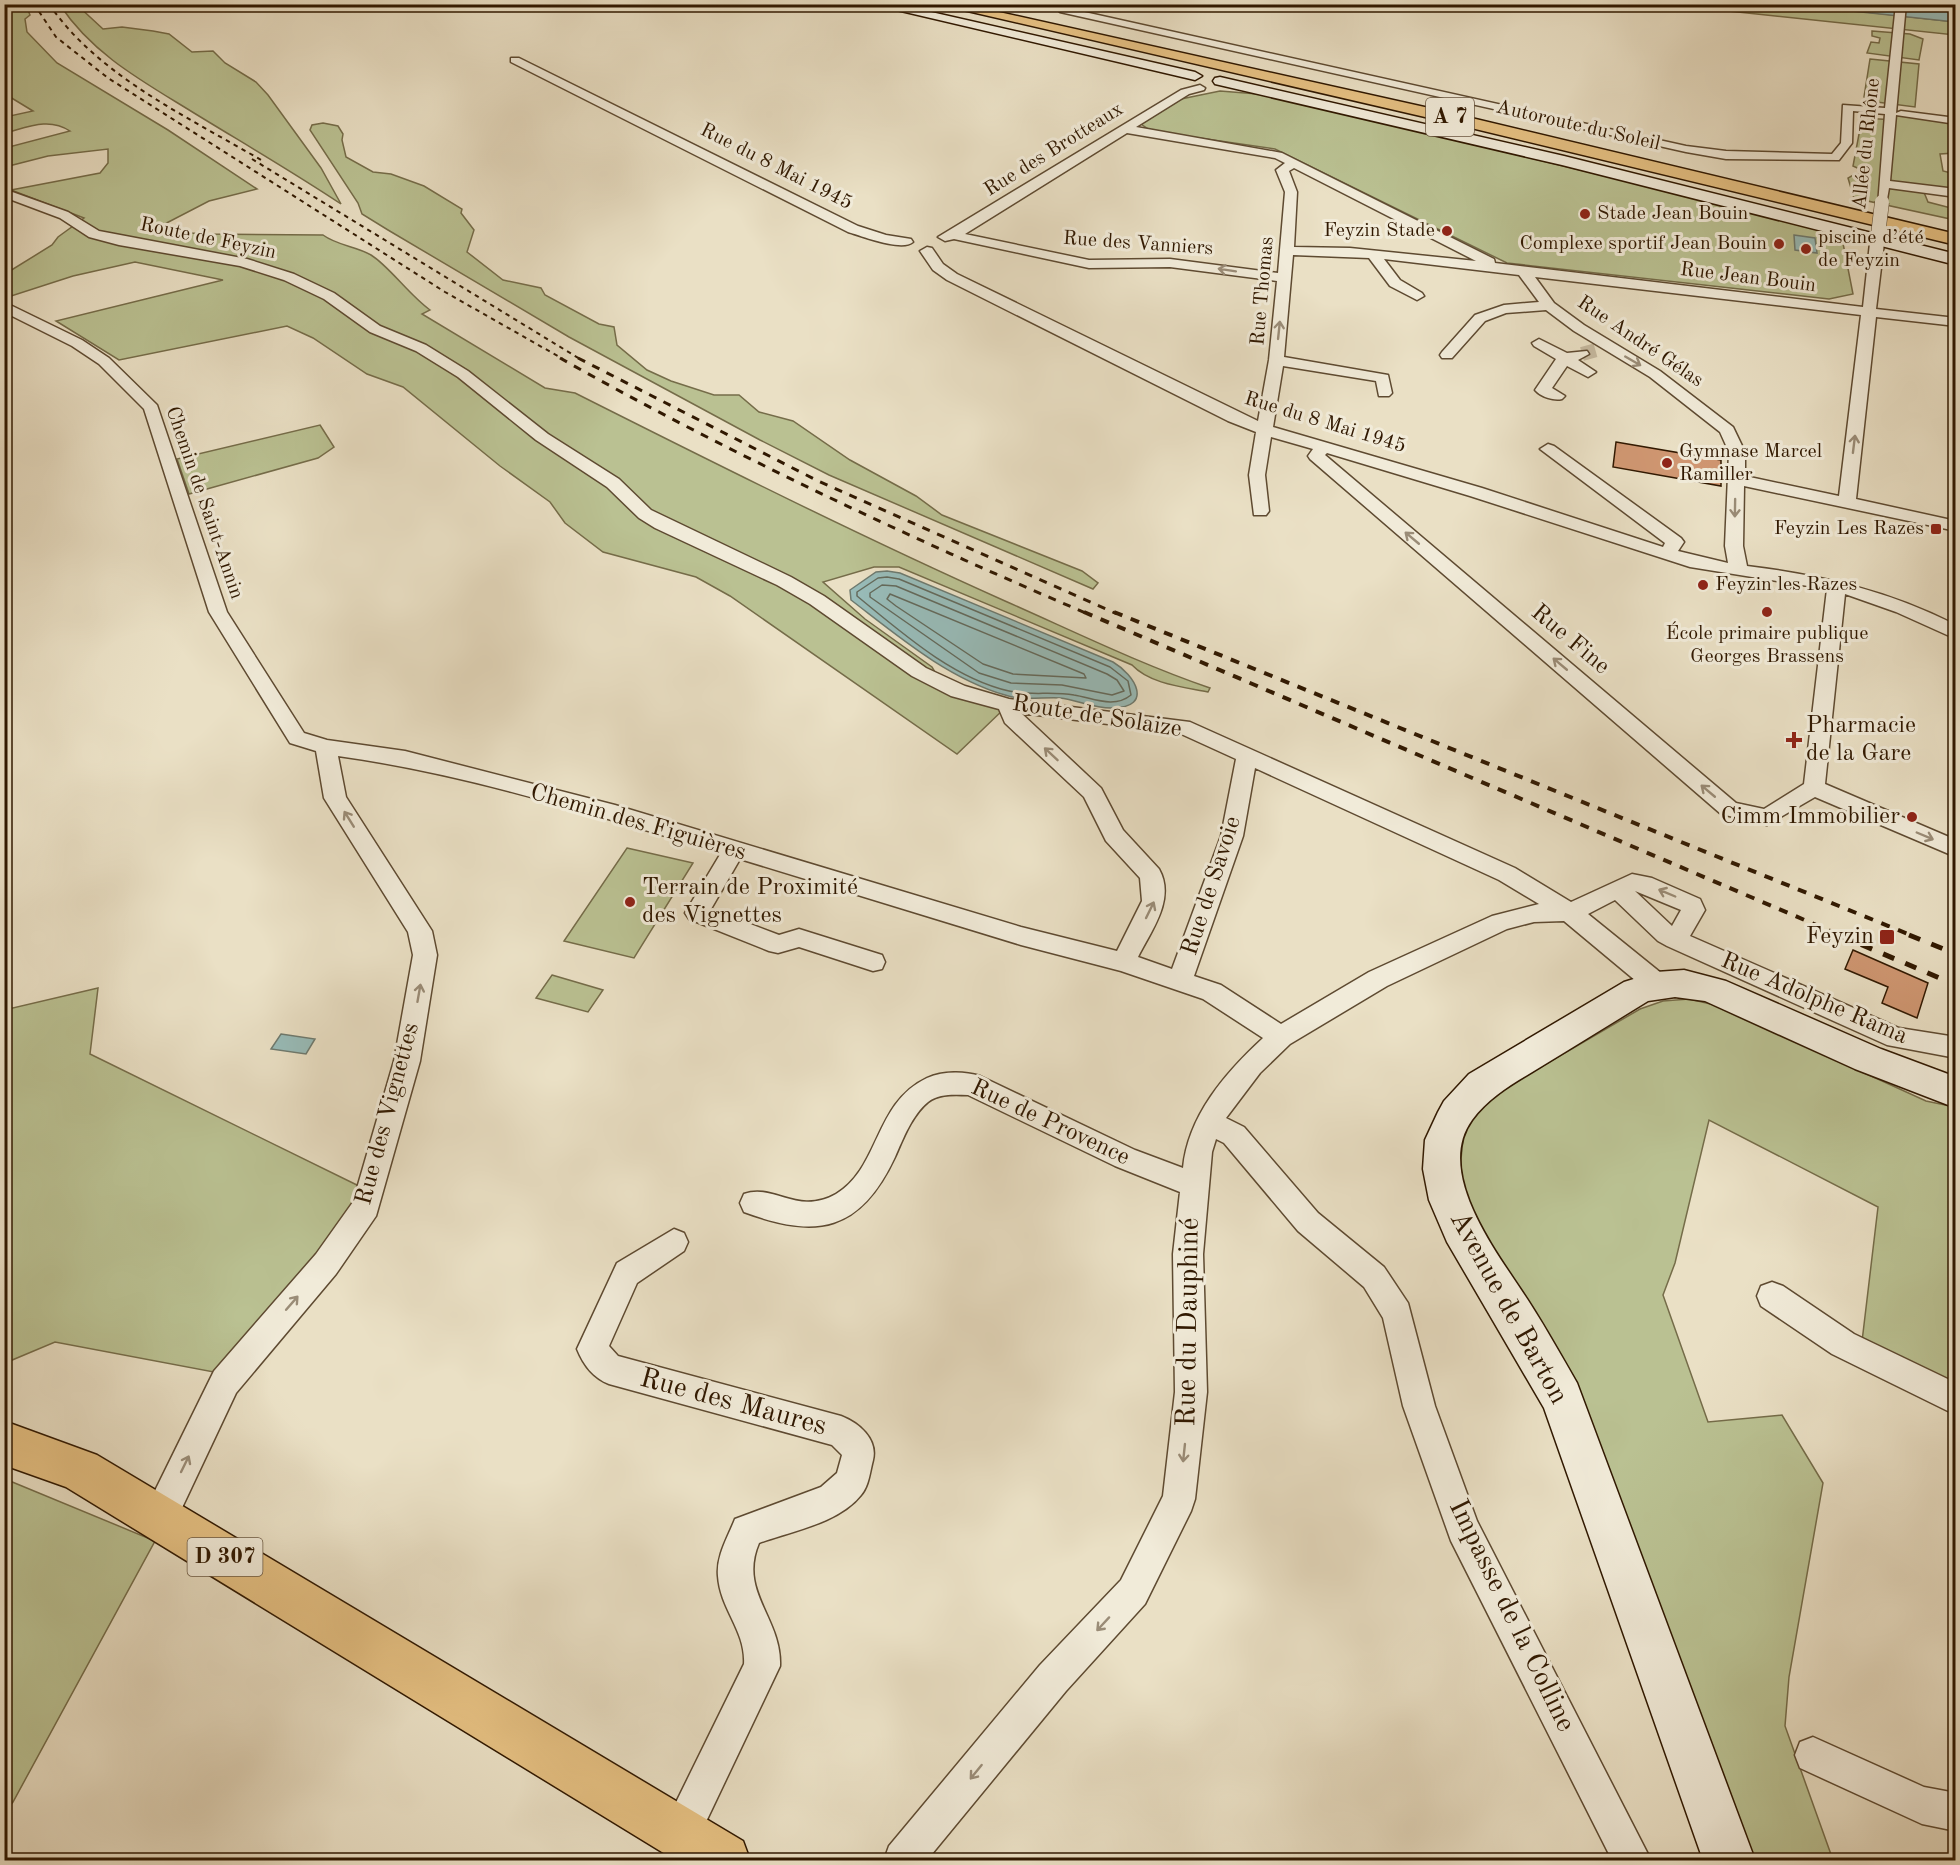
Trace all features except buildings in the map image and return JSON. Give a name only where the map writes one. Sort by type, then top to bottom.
[{"type":"main road","points":[[877,4],[1163,68],[1191,84],[1256,88],[1742,204],[1956,260]]},
{"type":"main road","name":"Autoroute du Soleil","points":[[943,4],[1395,104],[1956,240]]},
{"type":"main road","name":"Autoroute du Soleil","points":[[971,4],[1425,104],[1956,231]]},
{"type":"main road","name":"Avenue de Barton","points":[[1729,1860],[1562,1398],[1526,1334],[1455,1220],[1445,1193],[1442,1142],[1451,1117],[1466,1098],[1604,1010],[1636,991],[1657,984],[1692,983],[1714,990],[1887,1067],[1956,1093]]},
{"type":"main road","name":"D 307","points":[[4,1443],[81,1470],[724,1860]]},
{"type":"street","points":[[1071,4],[1063,10],[1709,153],[1835,158],[1842,155],[1846,146],[1847,107],[1883,111]]},
{"type":"street","name":"Allée du Rhône","points":[[1847,502],[1871,312],[1901,4]]},
{"type":"street","name":"Rue du 8 Mai 1945","points":[[515,60],[853,229],[884,240],[911,238],[911,249],[927,251],[938,267],[952,277],[1234,418],[1266,430],[1476,492],[1667,555],[1739,571],[1810,580],[1837,586],[1894,604],[1955,631]]},
{"type":"street","name":"Rue des Brotteaux","points":[[927,251],[946,245],[944,236],[1126,129],[1191,84]]},
{"type":"street","points":[[1901,114],[1956,121]]},
{"type":"street","points":[[1126,129],[1263,151],[1498,267]]},
{"type":"street","name":"Rue Thomas","points":[[1260,511],[1257,475],[1276,360],[1291,192],[1282,170],[1293,164]]},
{"type":"street","points":[[1884,184],[1956,193]]},
{"type":"street","name":"Route de Feyzin","points":[[4,193],[64,215],[94,234],[119,241],[242,262],[309,286],[346,306],[375,329],[421,348],[447,363],[542,437],[613,483],[632,501]]},
{"type":"street","name":"Rue des Vanniers","points":[[944,236],[1071,261],[1110,265],[1170,262],[1284,278]]},
{"type":"street","name":"Rue Jean Bouin","points":[[1286,251],[1374,255],[1498,267],[1524,272],[1956,322]]},
{"type":"street","points":[[1374,255],[1395,283],[1417,296]]},
{"type":"street","name":"Rue André Gélas","points":[[1524,272],[1549,306],[1596,351],[1655,374],[1727,430],[1737,452],[1734,546],[1739,571]]},
{"type":"street","name":"Chemin de Saint-Annin","points":[[4,306],[77,343],[104,361],[151,408],[218,612],[297,738],[326,747]]},
{"type":"street","points":[[1447,355],[1480,318],[1504,309],[1549,306]]},
{"type":"street","points":[[1539,343],[1588,372]]},
{"type":"street","points":[[1564,359],[1596,351]]},
{"type":"street","points":[[1524,388],[1550,393],[1564,359]]},
{"type":"street","points":[[1276,360],[1383,378],[1384,393]]},
{"type":"street","name":"Rue Fine","points":[[1324,447],[1316,456],[1730,809],[1767,817],[1814,788]]},
{"type":"street","points":[[1548,449],[1675,542],[1667,555]]},
{"type":"street","points":[[1736,479],[1956,526]]},
{"type":"street","name":"Route de Solaize","points":[[632,501],[661,524],[792,585],[919,672],[958,691],[1008,705],[1183,727],[1508,874],[1571,912],[1657,984]]},
{"type":"street","points":[[1837,586],[1814,788],[1956,849]]},
{"type":"street","points":[[1008,705],[1012,718],[1093,793],[1114,835],[1151,875],[1154,901],[1124,962]]},
{"type":"street","name":"Chemin des Figuières","points":[[326,747],[405,758],[615,813],[1021,936],[1124,962],[1212,992],[1281,1037]]},
{"type":"street","name":"Rue des Vignettes","points":[[160,1517],[225,1382],[326,1264],[366,1207],[407,1061],[425,955],[420,931],[335,798],[326,747]]},
{"type":"street","name":"Rue de Savoie","points":[[1180,980],[1232,836],[1247,756]]},
{"type":"street","points":[[734,850],[697,913],[778,944],[799,938],[873,962]]},
{"type":"street","points":[[1571,912],[1617,888],[1638,882],[1692,905],[1693,910],[1676,940]]},
{"type":"street","name":"Rue Adolphe Rama","points":[[1617,888],[1666,935],[1676,940],[1896,1038],[1956,1048]]},
{"type":"street","name":"Rue du Dauphiné","points":[[903,1860],[1053,1678],[1133,1592],[1179,1499],[1191,1392],[1188,1254],[1193,1185],[1198,1152],[1208,1122],[1251,1065],[1281,1037],[1378,979],[1500,922],[1534,913],[1571,912]]},
{"type":"street","name":"Rue de Provence","points":[[754,1203],[789,1212],[821,1215],[851,1201],[871,1180],[896,1124],[913,1098],[928,1086],[954,1081],[971,1084],[1125,1158],[1193,1185]]},
{"type":"street","name":"Impasse de la Colline","points":[[1208,1122],[1234,1135],[1308,1222],[1374,1277],[1397,1313],[1419,1406],[1463,1529],[1632,1860]]},
{"type":"street","name":"Rue des Maures","points":[[674,1242],[627,1273],[592,1349],[609,1369],[841,1432],[859,1450],[850,1482],[832,1500],[747,1531],[740,1544],[735,1560],[734,1586],[766,1651],[762,1666],[680,1833]]},
{"type":"street","points":[[1772,1296],[1843,1344],[1956,1400]]},
{"type":"street","points":[[1813,1755],[1922,1804],[1956,1812]]},
{"type":"green space","points":[[1795,4],[1955,22],[1955,35],[1672,5]]},
{"type":"green space","points":[[5,5],[26,5],[30,15],[25,19],[27,32],[57,63],[168,130],[257,189],[209,201],[153,230],[203,234],[323,235],[335,242],[365,252],[385,266],[414,297],[430,310],[422,314],[545,388],[575,393],[897,551],[1107,647],[1210,688],[1208,692],[1157,681],[1132,665],[899,567],[874,567],[823,582],[865,619],[932,667],[948,694],[1005,708],[957,754],[730,596],[696,577],[603,552],[565,523],[550,502],[500,466],[403,387],[367,374],[313,338],[287,326],[119,360],[56,321],[223,280],[135,262],[73,276],[5,298],[5,274],[52,245],[58,237],[84,218],[11,190],[100,173],[108,163],[108,149],[48,156],[5,167],[5,148],[70,131],[54,125],[38,124],[5,133],[5,117],[33,111],[5,94]]},
{"type":"green space","points":[[60,5],[77,5],[103,29],[122,27],[169,34],[192,52],[213,51],[225,63],[256,82],[268,95],[321,168],[341,204],[121,66],[88,39]]},
{"type":"green space","points":[[1872,31],[1910,34],[1923,39],[1919,60],[1867,53],[1871,42],[1879,43],[1880,38],[1872,36]]},
{"type":"green space","points":[[1870,59],[1919,64],[1915,107],[1869,101],[1864,97]]},
{"type":"green space","name":"Stade Jean Bouin","points":[[1220,91],[1270,95],[1841,233],[1853,294],[1829,299],[1507,263],[1275,149],[1151,131],[1141,124],[1181,99]]},
{"type":"green space","points":[[1896,115],[1948,122],[1955,129],[1955,153],[1940,154],[1943,171],[1955,174],[1955,191],[1921,185],[1928,202],[1955,209],[1955,220],[1854,198],[1848,178],[1855,174],[1865,174],[1864,171],[1853,166],[1862,118],[1896,120]]},
{"type":"green space","points":[[323,123],[338,126],[343,134],[346,157],[373,172],[391,174],[424,186],[462,209],[461,213],[474,230],[467,252],[503,280],[541,288],[545,295],[599,324],[614,327],[617,345],[647,370],[671,381],[714,395],[739,395],[759,412],[793,421],[850,460],[916,496],[942,515],[1082,571],[1098,583],[1093,589],[829,475],[569,337],[388,230],[362,214],[358,203],[310,130],[312,125]]},
{"type":"green space","points":[[320,425],[334,447],[318,458],[189,494],[177,459]]},
{"type":"green space","name":"Terrain de Proximité des Vignettes","points":[[627,848],[693,863],[634,958],[564,941]]},
{"type":"green space","points":[[552,975],[603,990],[588,1012],[536,998]]},
{"type":"green space","points":[[98,988],[90,1054],[361,1187],[356,1211],[219,1373],[55,1342],[5,1363],[4,1010]]},
{"type":"green space","points":[[1689,999],[1715,1005],[1926,1101],[1955,1107],[1955,1393],[1861,1350],[1878,1207],[1709,1120],[1675,1263],[1663,1295],[1708,1422],[1782,1415],[1823,1483],[1789,1677],[1785,1726],[1833,1860],[1747,1860],[1570,1379],[1473,1222],[1460,1169],[1464,1129],[1488,1098],[1640,1009],[1663,1001]]},
{"type":"green space","points":[[5,1479],[155,1541],[13,1802],[5,1812]]},
{"type":"water","points":[[1795,5],[1955,5],[1955,22]]},
{"type":"water","points":[[1794,235],[1815,238],[1817,253],[1795,250]]},
{"type":"water","points":[[876,572],[900,573],[1113,662],[1133,682],[1137,696],[1126,706],[1107,708],[1060,698],[1012,697],[963,678],[924,655],[851,600],[850,590]]},
{"type":"water","points":[[281,1034],[315,1039],[306,1054],[271,1049]]},
{"type":"tunnel","points":[[1582,354],[1596,350]]},
{"type":"railway","points":[[34,4],[56,37],[108,78],[445,292],[563,359]]},
{"type":"railway","points":[[49,4],[69,30],[118,74],[175,111],[261,160]]},
{"type":"railway","points":[[252,159],[580,359]]},
{"type":"railway","points":[[560,358],[754,461],[953,555],[1088,614]]},
{"type":"railway","points":[[578,358],[818,481],[1117,614]]},
{"type":"railway","points":[[1084,612],[1842,936]]},
{"type":"railway","points":[[1114,612],[1913,936]]},
{"type":"railway","points":[[1839,935],[1956,985]]},
{"type":"railway","points":[[1909,935],[1956,954]]},
{"type":"place","name":"Stade Jean Bouin","points":[[1585,214]]},
{"type":"place","name":"Feyzin Stade","points":[[1447,231]]},
{"type":"place","name":"Complexe sportif Jean Bouin","points":[[1779,244]]},
{"type":"place","name":"piscine d’été de Feyzin","points":[[1806,249]]},
{"type":"place","name":"Gymnase Marcel Ramiller","points":[[1667,463]]},
{"type":"place","name":"Feyzin Les Razes","points":[[1936,529]]},
{"type":"place","name":"Feyzin les Razes","points":[[1703,585]]},
{"type":"place","name":"École primaire publique Georges Brassens","points":[[1767,612]]},
{"type":"place","name":"Pharmacie de la Gare","points":[[1794,740]]},
{"type":"place","name":"Cimm Immobilier","points":[[1912,817]]},
{"type":"place","name":"Terrain de Proximité des Vignettes","points":[[630,902]]},
{"type":"place","name":"Feyzin","points":[[1887,937]]}]
